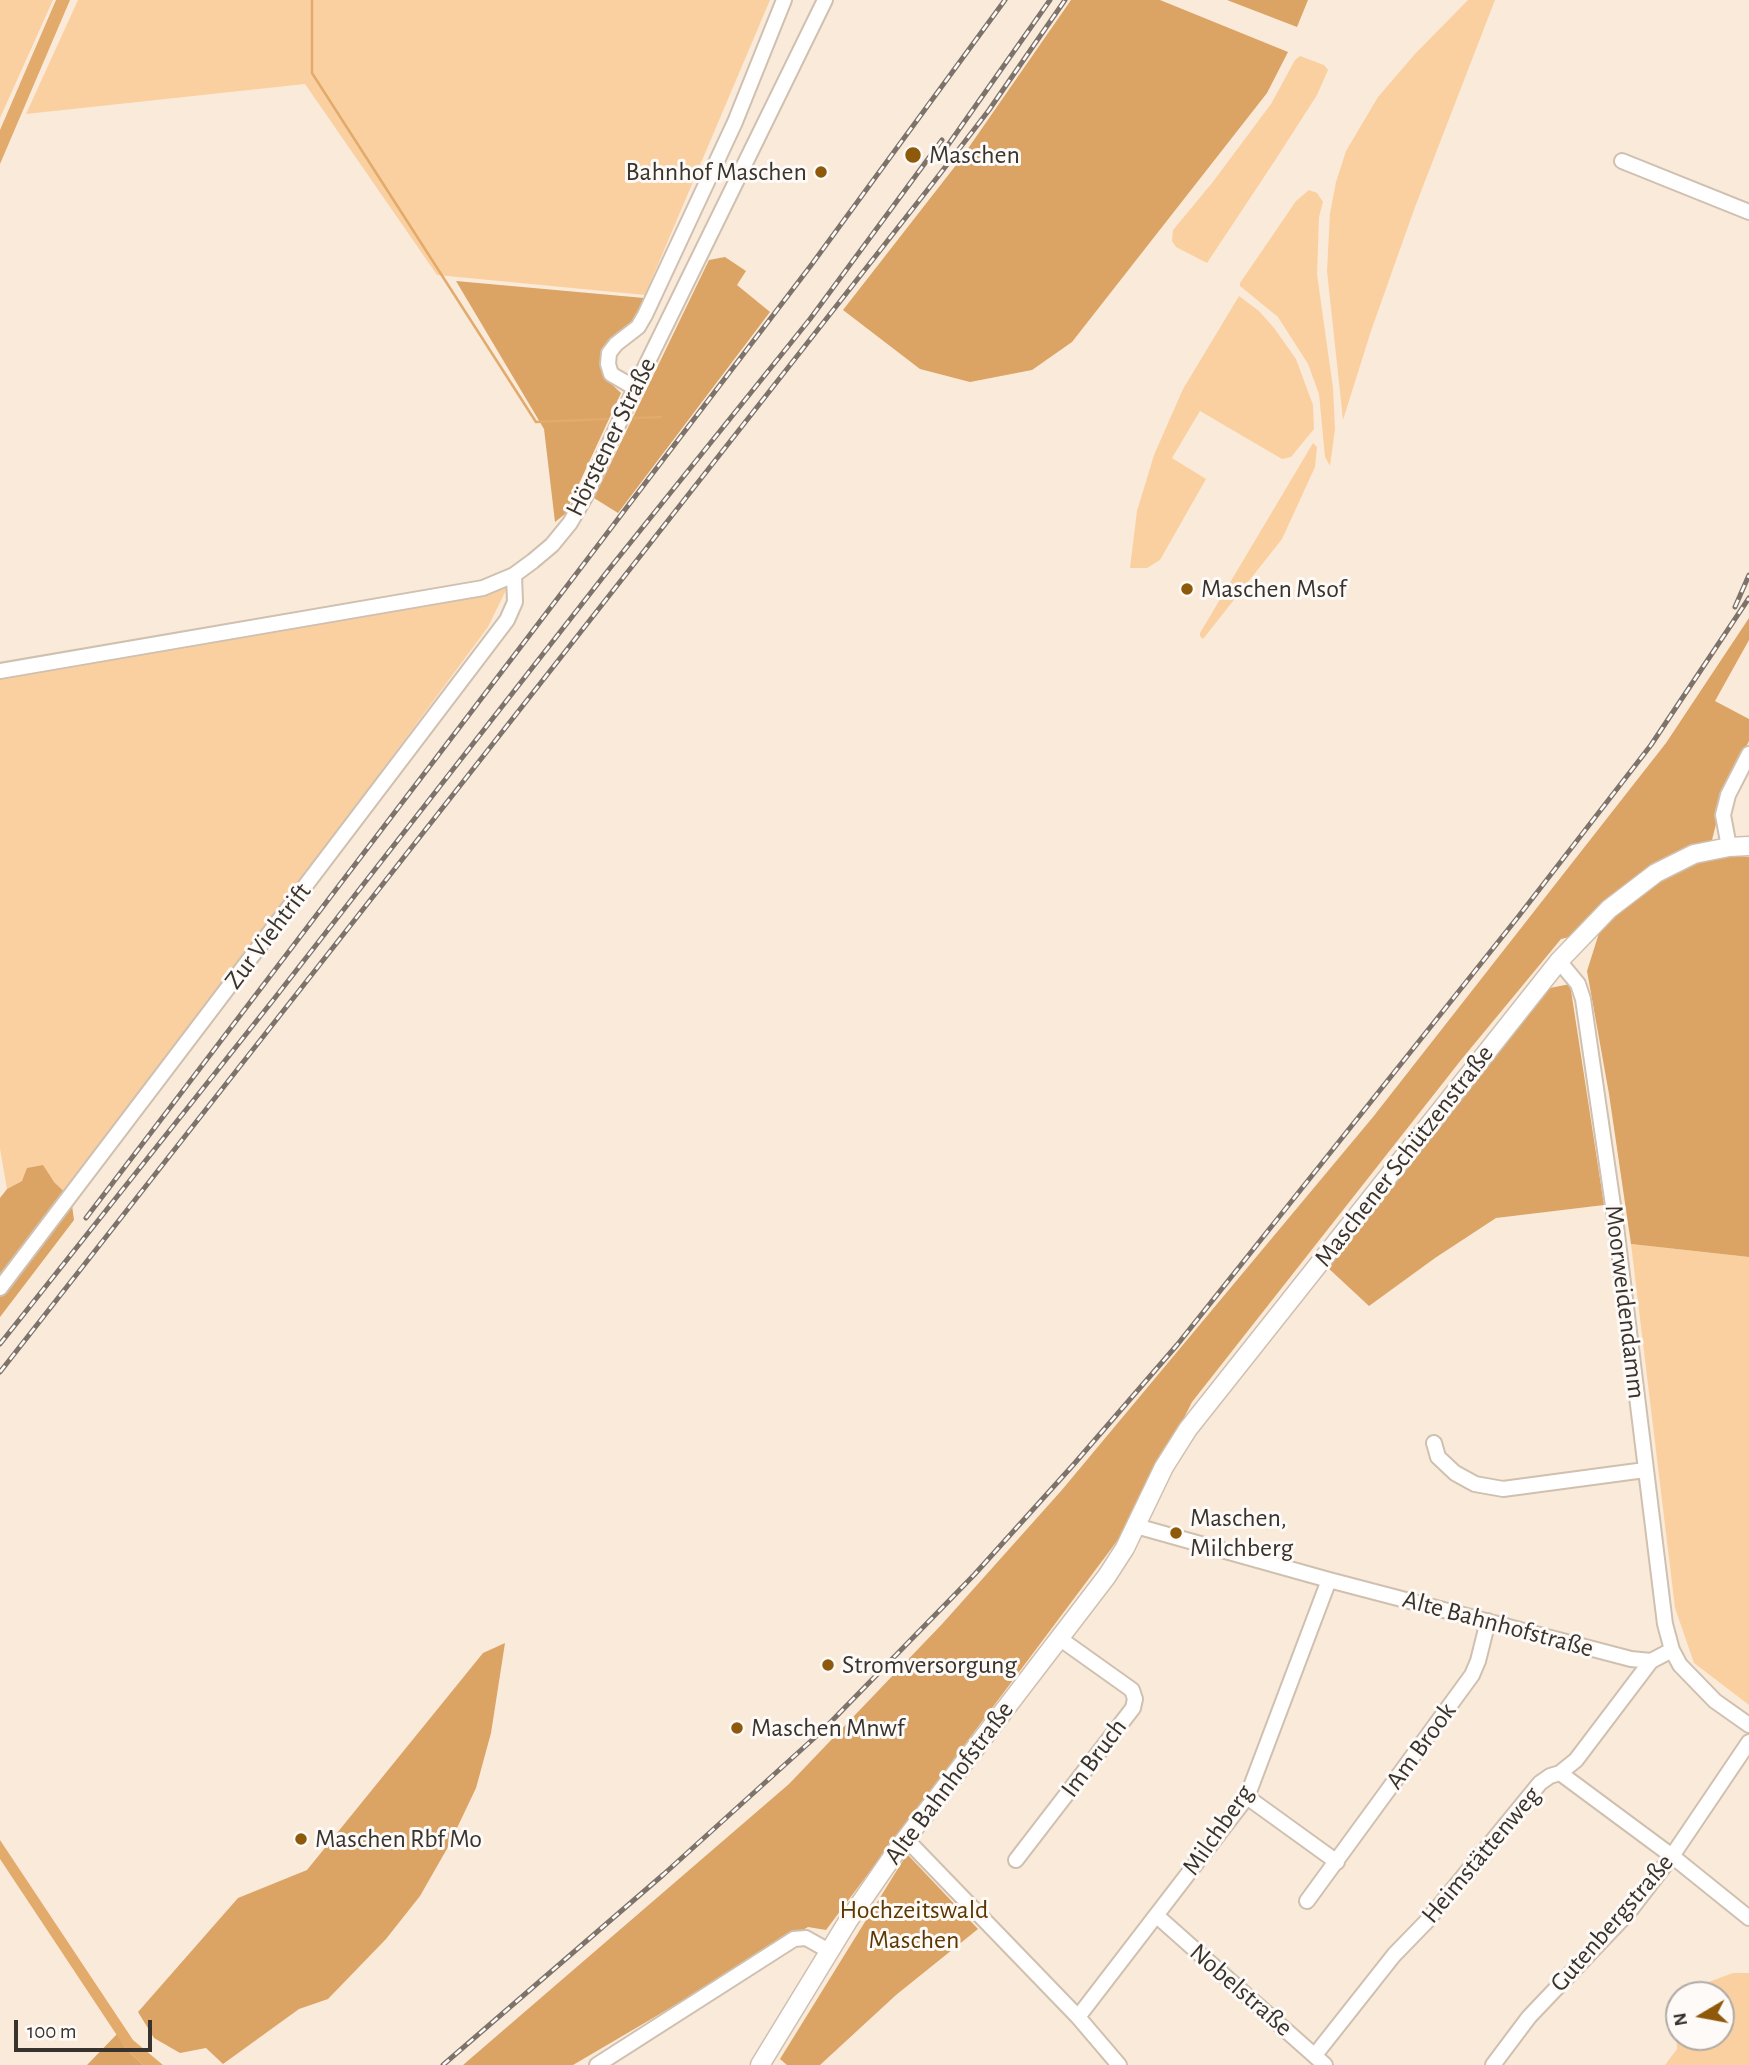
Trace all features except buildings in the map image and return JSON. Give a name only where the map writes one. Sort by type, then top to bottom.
[{"type":"main road","name":"Maschener Schützenstraße","points":[[1136,1526],[1164,1467],[1188,1429],[1559,961],[1609,909],[1656,873],[1694,854],[1729,846],[1749,846]]},
{"type":"main road","name":"Alte Bahnhofstraße","points":[[760,2065],[829,1951],[905,1839],[1107,1576],[1136,1526]]},
{"type":"street","points":[[635,388],[611,374],[607,364],[609,353],[638,327],[645,315],[735,122],[784,0]]},
{"type":"street","name":"Hörstener Straße","points":[[0,671],[483,588],[514,575],[552,545],[570,523],[585,497],[635,388],[825,0]]},
{"type":"street","points":[[1622,161],[1749,212]]},
{"type":"street","name":"Zur Viehtrift","points":[[0,1289],[508,620],[515,602],[514,575]]},
{"type":"street","points":[[1729,846],[1723,815],[1725,805],[1749,754]]},
{"type":"street","name":"Moorweidendamm","points":[[1559,961],[1578,985],[1583,999],[1616,1226],[1665,1624],[1672,1650]]},
{"type":"street","points":[[1434,1443],[1437,1457],[1455,1473],[1475,1483],[1503,1489],[1645,1470]]},
{"type":"street","name":"Alte Bahnhofstraße","points":[[1136,1526],[1329,1580],[1631,1659],[1651,1661]]},
{"type":"street","name":"Milchberg","points":[[1078,2017],[1247,1797],[1329,1580]]},
{"type":"street","name":"Am Brook","points":[[1307,1901],[1472,1675],[1489,1621]]},
{"type":"street","name":"Im Bruch","points":[[1016,1860],[1133,1708],[1135,1699],[1132,1690],[1059,1638]]},
{"type":"street","points":[[1651,1661],[1672,1650],[1680,1665],[1698,1685],[1749,1725]]},
{"type":"street","name":"Heimstättenweg","points":[[1320,2060],[1394,1955],[1427,1921],[1540,1783],[1560,1773],[1576,1760],[1651,1661]]},
{"type":"street","name":"Gutenbergstraße","points":[[1493,2065],[1529,2017],[1628,1913],[1672,1856],[1749,1742]]},
{"type":"street","points":[[1560,1773],[1749,1917]]},
{"type":"street","points":[[1247,1797],[1337,1862]]},
{"type":"street","points":[[905,1839],[1078,2017],[1119,2065]]},
{"type":"street","name":"Nobelstraße","points":[[1157,1916],[1320,2060]]},
{"type":"street","points":[[597,2065],[794,1939],[806,1938],[829,1951]]},
{"type":"shaded area","points":[[0,0],[53,0],[0,118]]},
{"type":"shaded area","points":[[56,0],[70,0],[0,164],[0,130]]},
{"type":"shaded area","points":[[78,0],[770,0],[645,295],[437,275],[305,84],[26,114]]},
{"type":"shaded area","points":[[1468,0],[1495,0],[1415,207],[1343,420],[1327,271],[1330,213],[1336,182],[1346,151],[1378,97],[1415,54]]},
{"type":"shaded area","points":[[1300,56],[1324,65],[1328,70],[1317,95],[1274,162],[1207,263],[1176,247],[1172,241],[1173,230],[1271,104],[1295,60]]},
{"type":"shaded area","points":[[1309,190],[1317,193],[1323,202],[1319,217],[1317,274],[1333,388],[1335,429],[1330,466],[1325,457],[1319,394],[1308,364],[1278,317],[1240,286],[1296,201]]},
{"type":"shaded area","points":[[1239,296],[1259,311],[1296,359],[1313,405],[1314,429],[1291,457],[1282,459],[1200,411],[1172,458],[1206,479],[1160,560],[1147,568],[1130,568],[1137,511],[1154,455],[1183,389]]},
{"type":"shaded area","points":[[1313,443],[1317,447],[1315,467],[1282,539],[1203,639],[1200,633]]},
{"type":"shaded area","points":[[507,588],[488,627],[224,984],[71,1198],[54,1182],[22,1181],[7,1189],[0,1149],[0,678]]},
{"type":"shaded area","points":[[1631,1244],[1749,1257],[1749,1705],[1694,1663],[1675,1608]]},
{"type":"shaded area","points":[[0,1840],[133,2040],[163,2065],[143,2065],[126,2049],[0,1859]]},
{"type":"shaded area","points":[[1733,1973],[1749,1973],[1749,2065],[1665,2065],[1676,2051],[1735,2051],[1735,1981],[1711,1981]]},
{"type":"green space","points":[[1071,0],[1160,0],[1288,52],[1267,93],[1072,342],[1032,370],[970,382],[920,369],[843,310],[960,160]]},
{"type":"green space","points":[[1227,0],[1308,0],[1297,27]]},
{"type":"green space","points":[[725,257],[746,271],[737,285],[770,312],[618,513],[594,498],[709,260]]},
{"type":"green space","points":[[456,281],[644,298],[636,320],[612,338],[601,358],[603,376],[621,393],[565,514],[555,522],[544,429]]},
{"type":"green space","points":[[1749,618],[1749,640],[1715,701],[1749,719],[1749,741],[1724,792],[1712,840],[1727,855],[1749,857],[1749,1257],[1631,1244],[1609,1094],[1587,971],[1600,930],[1561,939],[1461,1060],[1192,1402],[1132,1521],[826,1930],[808,1927],[573,2065],[463,2065],[789,1784],[943,1623],[1061,1491],[1373,1117],[1666,743]]},
{"type":"green space","points":[[1570,984],[1604,1205],[1496,1218],[1369,1306],[1326,1266],[1540,990]]},
{"type":"green space","points":[[43,1165],[54,1182],[71,1198],[74,1220],[0,1317],[0,1198],[7,1189],[22,1181],[27,1168]]},
{"type":"green space","points":[[505,1643],[491,1733],[476,1788],[448,1847],[420,1896],[386,1939],[328,1999],[299,2009],[223,2064],[206,2048],[180,2053],[154,2038],[138,2012],[238,1898],[307,1870],[483,1653]]},
{"type":"green space","name":"Hochzeitswald Maschen","points":[[907,1854],[978,1929],[896,1995],[820,2065],[787,2065],[780,2059]]},
{"type":"green space","points":[[117,2034],[126,2049],[143,2065],[87,2065]]},
{"type":"waterway","points":[[312,0],[312,73],[536,422],[607,419]]},
{"type":"waterway","points":[[632,418],[661,417]]},
{"type":"railway","points":[[86,1218],[812,264],[1005,0]]},
{"type":"railway","points":[[941,155],[1050,0]]},
{"type":"railway","points":[[0,1372],[936,179],[989,110],[1065,0]]},
{"type":"railway","points":[[0,1344],[274,999],[610,568],[810,319],[942,140]]},
{"type":"railway","points":[[1735,607],[1749,575]]},
{"type":"railway","points":[[443,2065],[664,1874],[822,1731],[974,1575],[1074,1464],[1177,1345],[1518,917],[1651,745],[1749,598]]},
{"type":"place","name":"Maschen","points":[[913,155]]},
{"type":"place","name":"Bahnhof Maschen","points":[[821,172]]},
{"type":"place","name":"Maschen Msof","points":[[1187,589]]},
{"type":"place","name":"Maschen, Milchberg","points":[[1176,1533]]},
{"type":"place","name":"Stromversorgung","points":[[828,1665]]},
{"type":"place","name":"Maschen Mnwf","points":[[737,1728]]},
{"type":"place","name":"Maschen Rbf Mo","points":[[301,1839]]}]
